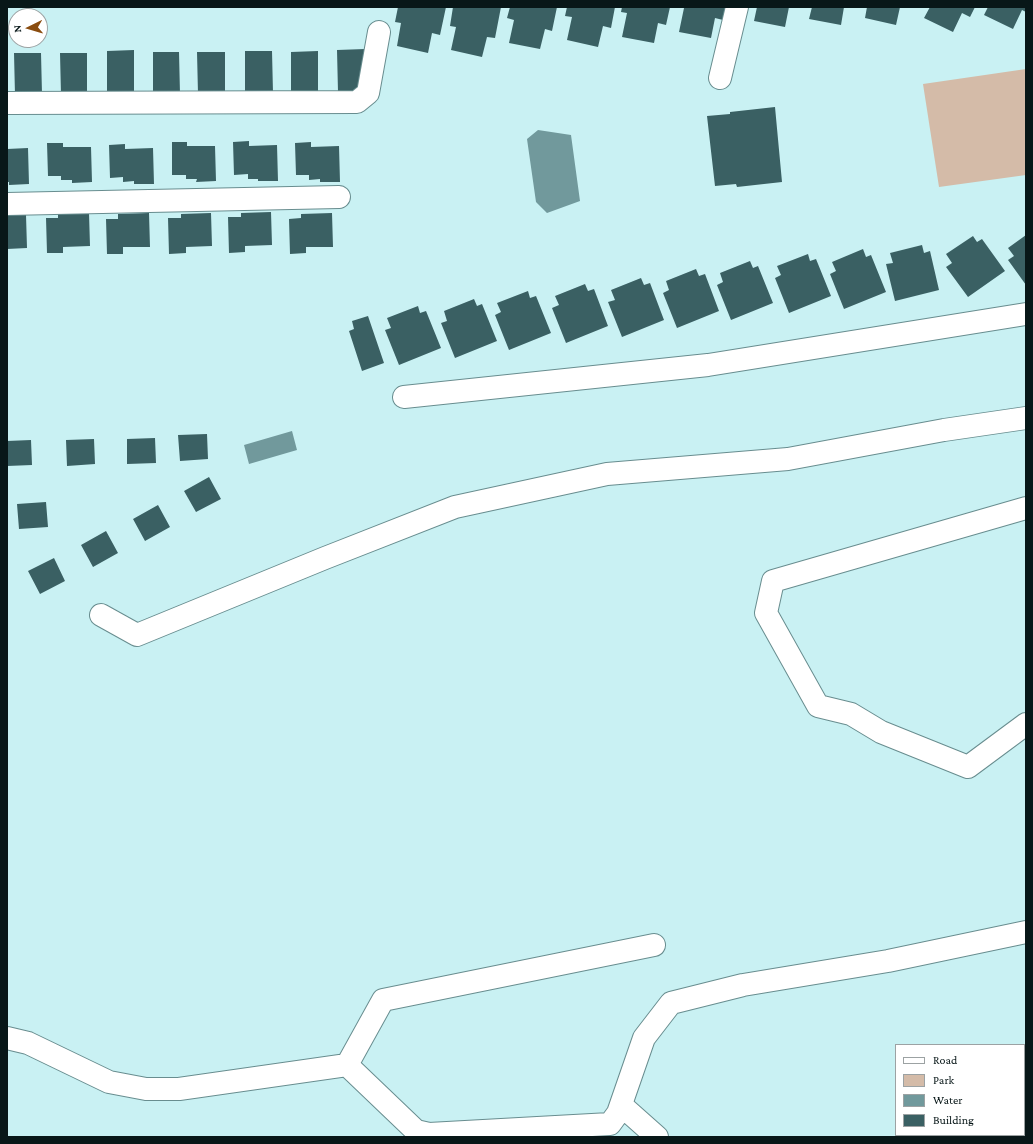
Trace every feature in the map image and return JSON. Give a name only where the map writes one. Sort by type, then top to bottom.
[{"type":"lane","points":[[720,78],[737,7]]},
{"type":"lane","points":[[7,103],[357,102],[368,93],[379,32]]},
{"type":"lane","points":[[7,204],[339,197]]},
{"type":"lane","points":[[404,397],[708,365],[1026,314]]},
{"type":"lane","points":[[102,615],[137,635],[325,558],[455,507],[607,474],[788,459],[944,430],[1026,418]]},
{"type":"lane","points":[[1026,508],[774,581],[766,613],[818,706],[851,714],[881,732],[968,766],[1026,724]]},
{"type":"lane","points":[[347,1065],[416,1131],[429,1134],[610,1124],[618,1113],[644,1038],[671,1003],[742,985],[888,961],[1026,932]]},
{"type":"lane","points":[[347,1065],[383,1000],[654,945]]},
{"type":"lane","points":[[7,1038],[28,1043],[109,1082],[146,1089],[179,1089],[347,1065]]},
{"type":"lane","points":[[621,1105],[657,1137]]},
{"type":"green space","points":[[1026,69],[1026,175],[939,187],[923,84]]},
{"type":"water","points":[[538,130],[571,135],[580,201],[547,213],[536,202],[527,139]]},
{"type":"water","points":[[292,431],[297,450],[249,464],[244,445]]},
{"type":"building","points":[[398,7],[446,7],[440,35],[432,33],[428,53],[397,46],[401,23],[395,22]]},
{"type":"building","points":[[453,7],[501,7],[495,38],[487,37],[482,57],[451,50],[456,27],[450,26]]},
{"type":"building","points":[[510,7],[557,7],[552,31],[545,29],[540,49],[509,43],[514,20],[507,18]]},
{"type":"building","points":[[567,7],[615,7],[611,28],[603,26],[598,47],[567,40],[572,17],[565,16]]},
{"type":"building","points":[[622,7],[670,7],[666,25],[658,23],[654,43],[622,37],[627,13],[621,12]]},
{"type":"building","points":[[680,7],[726,7],[723,20],[715,18],[711,38],[679,32],[684,8]]},
{"type":"building","points":[[757,7],[789,7],[785,27],[754,21]]},
{"type":"building","points":[[812,7],[844,7],[841,25],[809,19]]},
{"type":"building","points":[[867,7],[900,7],[896,25],[865,18]]},
{"type":"building","points":[[930,7],[975,7],[970,17],[962,13],[953,32],[924,18]]},
{"type":"building","points":[[988,7],[1026,7],[1026,12],[1022,10],[1013,29],[984,15]]},
{"type":"building","points":[[365,49],[365,91],[338,92],[337,50]]},
{"type":"building","points":[[134,50],[134,92],[107,92],[107,51]]},
{"type":"building","points":[[245,51],[272,51],[273,93],[245,93]]},
{"type":"building","points":[[318,51],[318,93],[291,93],[291,52]]},
{"type":"building","points":[[153,52],[179,52],[180,94],[153,94]]},
{"type":"building","points":[[197,52],[225,52],[225,94],[198,94]]},
{"type":"building","points":[[14,53],[41,53],[42,94],[15,95]]},
{"type":"building","points":[[60,53],[87,53],[87,95],[61,95]]},
{"type":"building","points":[[775,107],[782,182],[737,187],[736,184],[715,186],[707,116]]},
{"type":"building","points":[[249,141],[249,146],[277,145],[278,181],[258,181],[258,179],[248,179],[248,174],[234,175],[233,142]]},
{"type":"building","points":[[172,142],[187,142],[187,146],[215,146],[216,181],[196,182],[197,179],[186,179],[186,175],[172,175]]},
{"type":"building","points":[[311,142],[311,147],[339,146],[340,182],[320,182],[320,179],[309,180],[309,175],[296,175],[295,143]]},
{"type":"building","points":[[47,143],[63,143],[63,147],[91,147],[92,182],[72,183],[72,180],[61,180],[61,176],[48,176]]},
{"type":"building","points":[[125,144],[125,149],[153,148],[154,184],[134,184],[134,181],[123,182],[123,177],[110,178],[109,145]]},
{"type":"building","points":[[28,148],[29,184],[9,185],[9,182],[7,182],[7,149]]},
{"type":"building","points":[[271,212],[272,245],[245,246],[245,252],[229,253],[228,217],[241,217],[241,213]]},
{"type":"building","points":[[89,213],[90,246],[63,247],[63,253],[47,253],[46,218],[58,218],[58,214]]},
{"type":"building","points":[[149,213],[150,247],[123,247],[123,254],[107,254],[106,219],[118,219],[118,214]]},
{"type":"building","points":[[211,213],[212,246],[186,247],[186,253],[169,254],[168,218],[181,218],[181,214]]},
{"type":"building","points":[[332,213],[333,247],[306,247],[306,253],[290,254],[289,219],[301,218],[301,214]]},
{"type":"building","points":[[7,215],[26,215],[27,248],[7,249]]},
{"type":"building","points":[[1026,235],[1026,285],[1008,260],[1014,256],[1008,248]]},
{"type":"building","points":[[973,236],[977,242],[982,239],[1005,271],[968,297],[946,267],[952,263],[946,254]]},
{"type":"building","points":[[922,245],[924,253],[930,251],[939,290],[895,301],[886,264],[893,263],[890,253]]},
{"type":"building","points":[[863,249],[866,257],[871,255],[886,292],[844,309],[830,274],[836,271],[832,262]]},
{"type":"building","points":[[808,254],[810,261],[816,259],[831,296],[789,313],[775,278],[781,275],[777,266]]},
{"type":"building","points":[[750,261],[753,268],[758,266],[773,303],[731,320],[717,285],[723,282],[720,273]]},
{"type":"building","points":[[696,269],[699,276],[705,274],[719,311],[677,328],[663,293],[669,290],[666,281]]},
{"type":"building","points":[[641,278],[644,285],[650,283],[664,320],[622,337],[608,302],[615,300],[611,290]]},
{"type":"building","points":[[585,284],[588,291],[594,289],[608,326],[566,343],[552,308],[559,305],[555,296]]},
{"type":"building","points":[[528,291],[530,298],[536,296],[551,333],[509,350],[495,315],[501,312],[497,303]]},
{"type":"building","points":[[474,299],[477,306],[482,304],[497,341],[455,358],[441,323],[447,321],[444,311]]},
{"type":"building","points":[[418,306],[420,313],[426,311],[441,348],[399,365],[385,330],[391,328],[387,318]]},
{"type":"building","points":[[368,316],[384,363],[362,371],[349,331],[354,329],[352,321]]},
{"type":"building","points":[[207,434],[208,459],[180,461],[178,435]]},
{"type":"building","points":[[155,438],[156,463],[127,464],[127,439]]},
{"type":"building","points":[[94,439],[95,464],[67,466],[66,440]]},
{"type":"building","points":[[31,440],[32,465],[7,466],[7,441]]},
{"type":"building","points":[[209,477],[221,499],[196,512],[184,491]]},
{"type":"building","points":[[46,502],[48,527],[19,529],[17,504]]},
{"type":"building","points":[[158,505],[170,527],[145,541],[133,519]]},
{"type":"building","points":[[106,531],[118,553],[93,567],[81,545]]},
{"type":"building","points":[[54,558],[65,581],[40,594],[28,571]]}]
